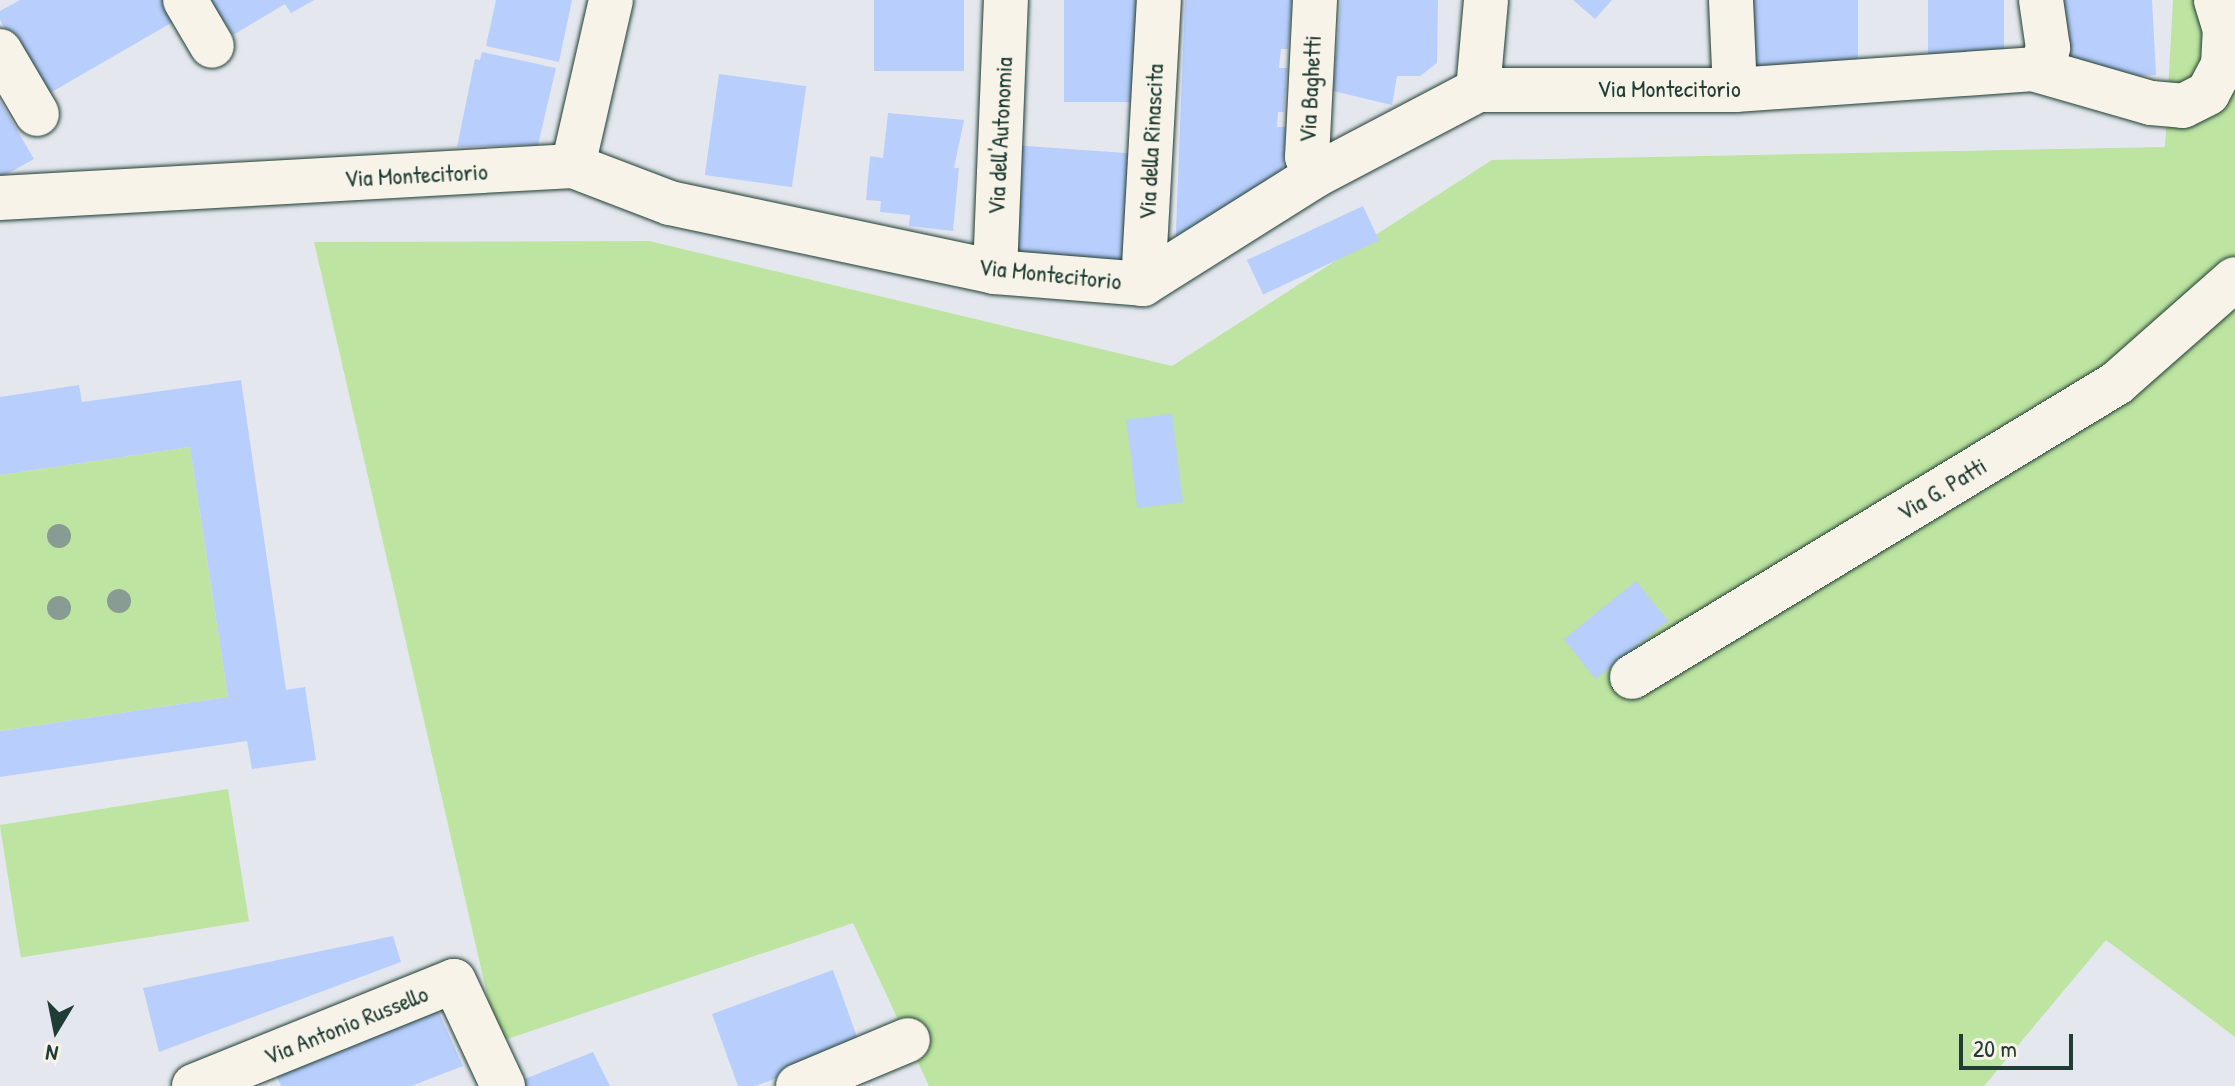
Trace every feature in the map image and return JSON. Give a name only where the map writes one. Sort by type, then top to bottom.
[{"type":"street","points":[[185,0],[212,46]]},
{"type":"street","points":[[573,166],[611,0]]},
{"type":"street","name":"Via dell'Autonomia","points":[[995,272],[1006,0]]},
{"type":"street","name":"Via della Rinascita","points":[[1143,284],[1159,0]]},
{"type":"street","name":"Via Baghetti","points":[[1315,0],[1307,157],[1316,175]]},
{"type":"street","points":[[1478,90],[1486,0]]},
{"type":"street","points":[[1731,0],[1735,90]]},
{"type":"street","points":[[2033,69],[2044,61],[2048,48],[2041,0]]},
{"type":"street","name":"Via Montecitorio","points":[[0,198],[573,166],[670,203],[995,272],[1143,284],[1316,175],[1478,90],[1735,90],[2033,69],[2168,107],[2197,101],[2213,86],[2223,65],[2225,30],[2216,0]]},
{"type":"street","points":[[0,51],[37,114]]},
{"type":"street","name":"Via G. Patti","points":[[1632,677],[2117,383],[2235,279]]},
{"type":"street","name":"Via Antonio Russello","points":[[194,1086],[454,981],[494,1083]]},
{"type":"street","points":[[798,1086],[908,1040]]},
{"type":"green space","points":[[2173,0],[2235,0],[2235,1037],[2106,940],[1984,1086],[929,1086],[853,923],[498,1042],[314,242],[649,241],[1172,366],[1492,160],[2165,147]]},
{"type":"green space","points":[[190,447],[228,697],[0,731],[0,475]]},
{"type":"green space","points":[[228,789],[249,921],[21,957],[0,825]]},
{"type":"building","points":[[20,0],[167,0],[178,19],[43,97],[0,20],[0,11]]},
{"type":"building","points":[[202,0],[314,0],[291,13],[285,4],[233,35],[224,21],[217,26]]},
{"type":"building","points":[[496,0],[572,0],[559,62],[486,46]]},
{"type":"building","points":[[874,0],[964,0],[964,71],[874,71]]},
{"type":"building","points":[[1064,0],[1142,0],[1142,102],[1064,102]]},
{"type":"building","points":[[1185,0],[1292,0],[1288,49],[1281,49],[1279,68],[1287,68],[1284,112],[1278,112],[1277,127],[1286,127],[1281,192],[1175,256]]},
{"type":"building","points":[[1341,0],[1438,0],[1437,63],[1420,76],[1397,76],[1392,105],[1333,91]]},
{"type":"building","points":[[1573,0],[1612,0],[1595,19]]},
{"type":"building","points":[[1752,0],[1858,0],[1858,79],[1752,79]]},
{"type":"building","points":[[1928,0],[2004,0],[2004,67],[1928,67]]},
{"type":"building","points":[[2053,0],[2152,0],[2156,75],[2115,77],[2056,65]]},
{"type":"building","points":[[482,52],[556,68],[538,145],[457,147],[475,59],[480,60]]},
{"type":"building","points":[[719,74],[806,86],[792,187],[705,175]]},
{"type":"building","points":[[0,101],[34,159],[0,178]]},
{"type":"building","points":[[888,113],[964,120],[954,168],[959,168],[953,231],[909,226],[910,215],[880,212],[881,201],[866,200],[870,156],[883,158]]},
{"type":"building","points":[[1012,145],[1140,154],[1131,274],[1004,265]]},
{"type":"building","points":[[1363,206],[1379,240],[1263,295],[1247,260]]},
{"type":"building","points":[[241,380],[286,690],[305,687],[316,760],[252,769],[247,741],[0,777],[0,731],[228,697],[190,447],[0,475],[0,397],[79,385],[82,402]]},
{"type":"building","points":[[1172,414],[1183,502],[1137,508],[1126,420]]},
{"type":"building","points":[[1636,581],[1668,621],[1596,679],[1564,640]]},
{"type":"building","points":[[393,936],[401,962],[159,1052],[143,988]]},
{"type":"building","points":[[833,970],[861,1048],[755,1086],[738,1086],[712,1014]]},
{"type":"building","points":[[436,1006],[463,1066],[411,1086],[281,1086],[270,1061]]},
{"type":"building","points":[[593,1052],[610,1086],[519,1086],[517,1082]]}]
